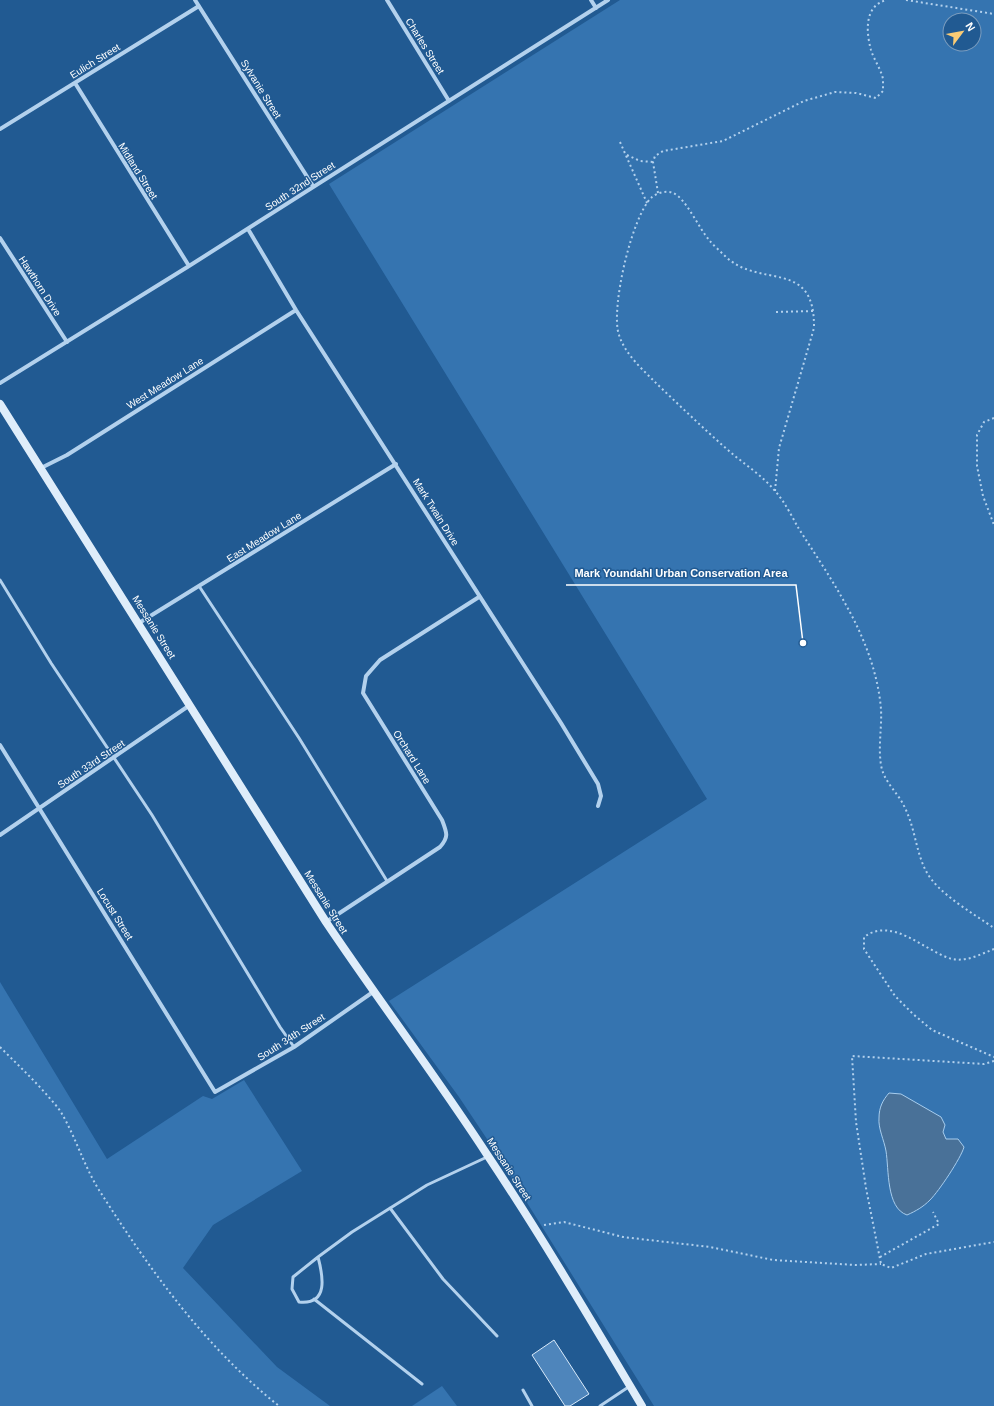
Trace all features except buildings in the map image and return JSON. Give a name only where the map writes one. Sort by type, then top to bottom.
[{"type":"street","name":"Sylvanie Street","points":[[195,0],[313,186]]},
{"type":"street","name":"Charles Street","points":[[387,0],[449,101]]},
{"type":"street","points":[[591,0],[596,8]]},
{"type":"street","name":"South 32nd Street","points":[[0,383],[248,229],[313,186],[608,0]]},
{"type":"street","name":"Eulich Street","points":[[0,129],[199,6]]},
{"type":"street","name":"Midland Street","points":[[75,83],[189,266]]},
{"type":"street","name":"Mark Twain Drive","points":[[248,229],[296,310],[561,723],[598,784],[600,796],[598,806]]},
{"type":"street","name":"Hawthorn Drive","points":[[0,238],[67,342]]},
{"type":"street","name":"West Meadow Lane","points":[[41,468],[74,450],[296,310]]},
{"type":"street","name":"Messanie Street","points":[[0,404],[191,705],[326,922],[373,992],[452,1101],[489,1156],[564,1275],[642,1406]]},
{"type":"street","name":"East Meadow Lane","points":[[139,623],[396,464]]},
{"type":"street","name":"Orchard Lane","points":[[326,922],[386,881],[440,847],[446,840],[446,831],[442,820],[363,693],[366,676],[380,660],[479,597]]},
{"type":"street","name":"South 33rd Street","points":[[0,835],[191,705]]},
{"type":"street","name":"Locust Street","points":[[0,745],[215,1092]]},
{"type":"street","name":"South 34th Street","points":[[215,1092],[294,1047],[373,992]]},
{"type":"lane","points":[[0,580],[51,663],[152,815],[280,1027],[294,1047]]},
{"type":"lane","points":[[199,586],[299,738],[386,881]]},
{"type":"lane","points":[[318,1258],[324,1278],[323,1286],[314,1299],[306,1303],[299,1302],[292,1289],[293,1277],[352,1232],[427,1185],[489,1156]]},
{"type":"lane","points":[[390,1208],[443,1279],[497,1336]]},
{"type":"lane","points":[[314,1299],[422,1384]]},
{"type":"lane","points":[[600,1406],[630,1386]]},
{"type":"lane","points":[[522,1390],[532,1406]]},
{"type":"path","points":[[658,193],[653,162],[656,156],[663,151],[723,141],[804,101],[835,92],[856,93],[876,98],[883,91],[883,78],[871,50],[867,23],[870,12],[880,2],[887,0]]},
{"type":"path","points":[[906,0],[994,14]]},
{"type":"path","points":[[620,142],[647,203]]},
{"type":"path","points":[[626,155],[640,161],[653,162]]},
{"type":"path","points":[[775,491],[779,448],[814,328],[814,311],[807,292],[784,278],[751,270],[731,261],[710,241],[680,198],[671,192],[658,193],[647,203],[635,229],[629,249],[617,305],[618,334],[639,367],[701,427],[775,491],[830,577],[861,635],[873,668],[878,687],[881,711],[879,750],[882,769],[887,782],[903,804],[908,815],[926,872],[938,887],[994,928]]},
{"type":"path","points":[[776,312],[814,311]]},
{"type":"path","points":[[994,418],[984,422],[977,435],[977,466],[983,496],[994,525]]},
{"type":"path","points":[[994,949],[967,959],[952,959],[885,929],[872,931],[864,937],[864,949],[895,996],[913,1014],[932,1030],[994,1057]]},
{"type":"path","points":[[0,1047],[30,1077],[61,1112],[88,1171],[99,1190],[180,1306],[206,1338],[238,1371],[279,1406]]},
{"type":"path","points":[[881,1264],[866,1188],[856,1122],[852,1056],[984,1064],[994,1061]]},
{"type":"path","points":[[880,1257],[939,1224],[933,1212]]},
{"type":"path","points":[[541,1226],[564,1222],[623,1237],[710,1247],[773,1260],[881,1264],[891,1268],[926,1254],[994,1242]]},
{"type":"shaded area","points":[[620,0],[994,0],[994,1406],[654,1406],[491,1145],[459,1097],[389,1001],[707,799],[329,184]]},
{"type":"shaded area","points":[[0,982],[107,1159],[203,1096],[212,1099],[244,1080],[302,1171],[213,1225],[183,1268],[277,1367],[330,1406],[0,1406]]},
{"type":"shaded area","points":[[889,1093],[901,1094],[941,1117],[945,1125],[943,1132],[946,1139],[958,1139],[964,1147],[954,1166],[934,1196],[922,1207],[907,1215],[900,1211],[895,1205],[892,1196],[888,1177],[886,1151],[879,1126],[879,1114],[881,1107],[883,1101]]},
{"type":"shaded area","points":[[442,1386],[457,1406],[412,1406]]},
{"type":"place","name":"Mark Youndahl Urban Conservation Area","points":[[803,643]]}]
